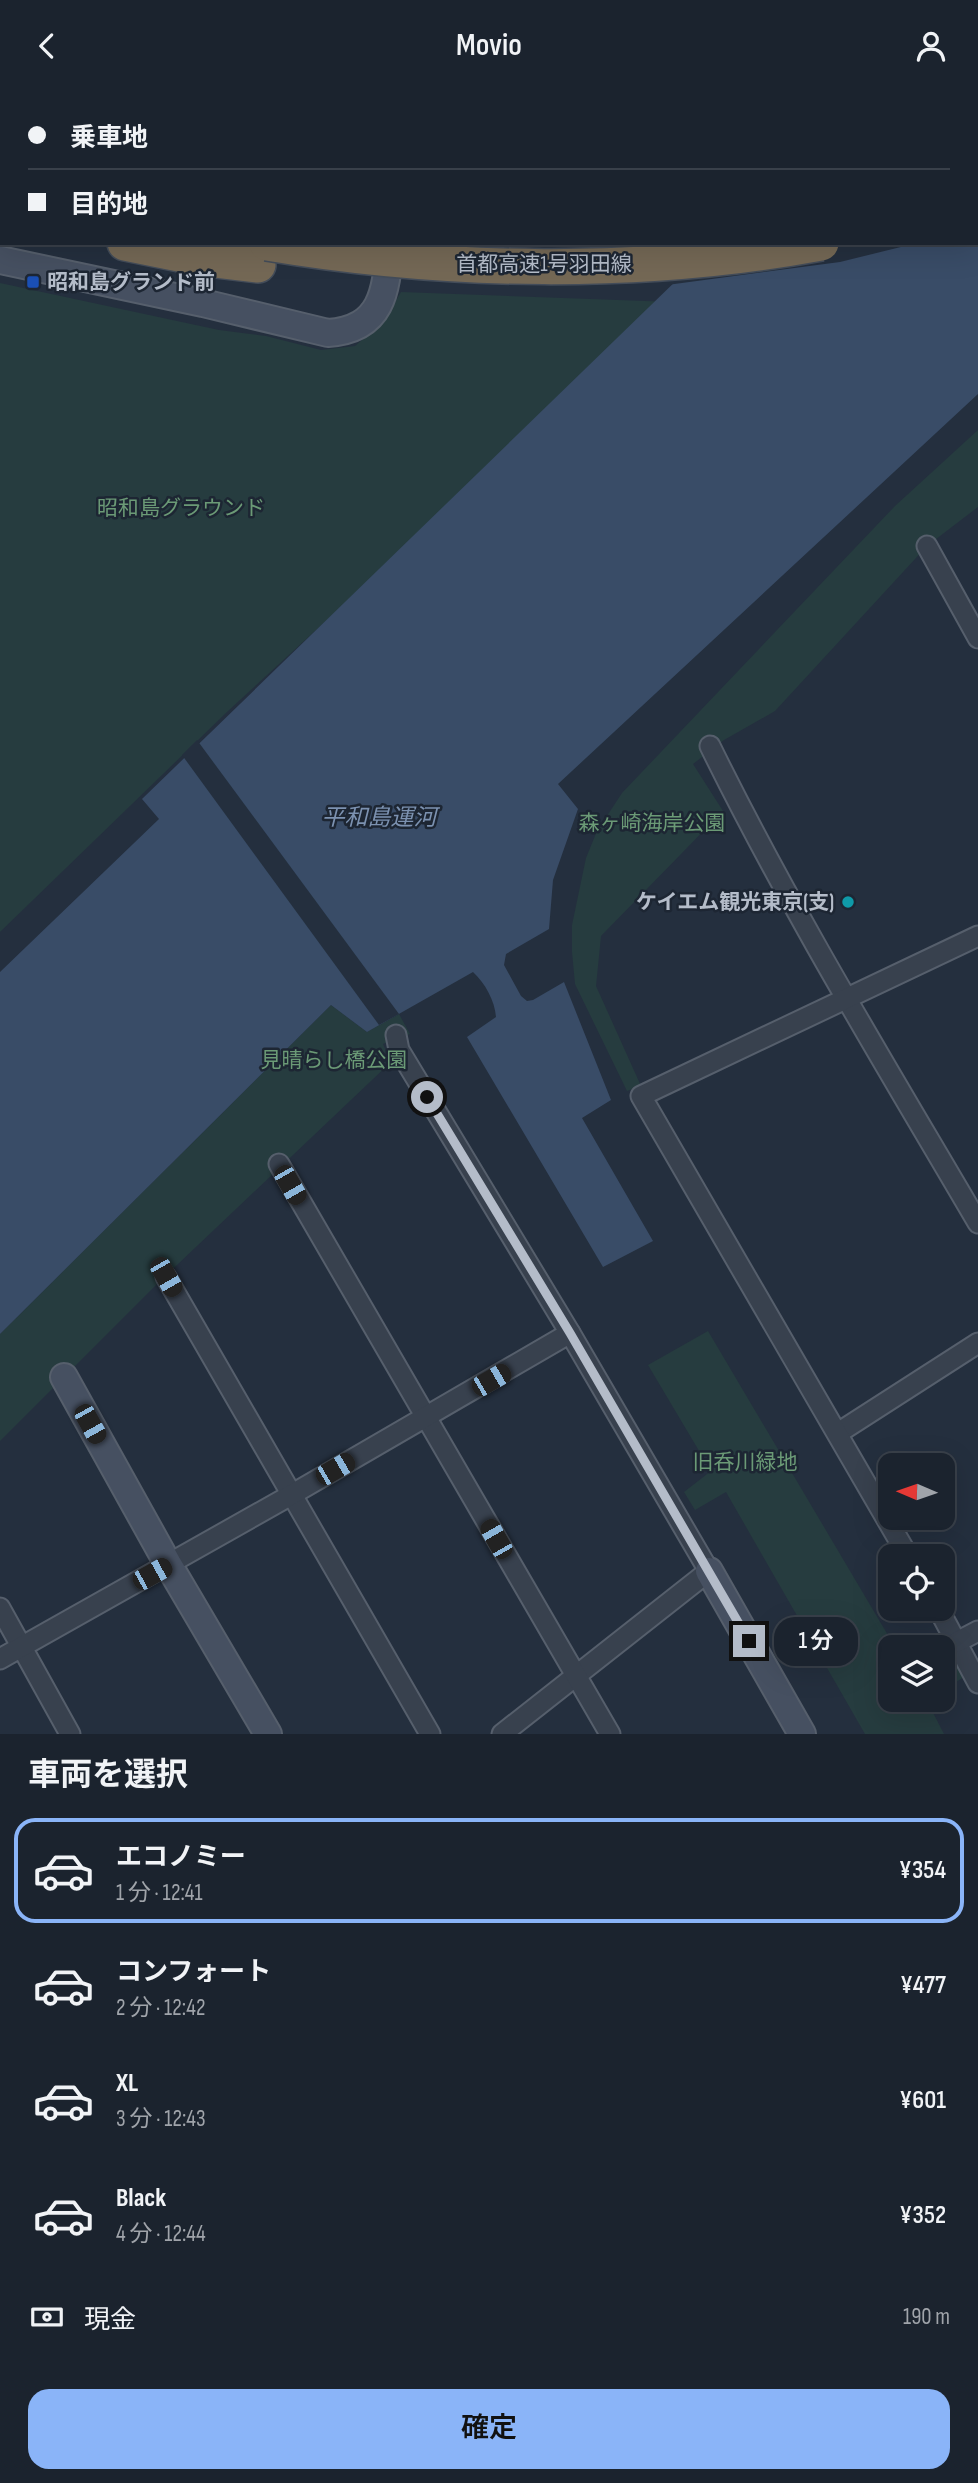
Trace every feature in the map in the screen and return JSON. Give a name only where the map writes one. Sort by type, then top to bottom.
[{"type":"highway","points":[[135,245],[199,258],[322,269],[455,265]]},
{"type":"highway","name":"首都高速1号羽田線","points":[[280,245],[368,258],[523,267],[641,263],[730,256],[807,245]]},
{"type":"street","points":[[0,260],[203,303],[328,333],[360,325],[378,307],[386,285],[390,245]]},
{"type":"street","points":[[927,546],[978,638]]},
{"type":"street","points":[[710,746],[741,809],[847,998],[978,1223]]},
{"type":"street","points":[[901,1544],[641,1096],[978,936]]},
{"type":"street","points":[[397,1035],[399,1050],[570,1333],[802,1734]]},
{"type":"street","points":[[279,1164],[610,1734]]},
{"type":"street","points":[[166,1277],[430,1734]]},
{"type":"street","points":[[0,1659],[291,1495],[570,1333]]},
{"type":"street","points":[[838,1433],[978,1343]]},
{"type":"street","points":[[64,1377],[168,1565],[268,1734]]},
{"type":"street","points":[[502,1734],[709,1571]]},
{"type":"street","points":[[0,1608],[70,1734]]},
{"type":"street","points":[[945,1621],[978,1683]]},
{"type":"street","points":[[957,1642],[978,1631]]},
{"type":"green space","name":"昭和島グラウンド","points":[[0,283],[219,330],[266,336],[321,350],[355,346],[384,321],[401,292],[673,302],[228,711],[0,932]]},
{"type":"green space","name":"森ヶ崎海岸公園","points":[[978,430],[978,507],[927,546],[775,711],[724,740],[693,764],[723,811],[601,936],[596,986],[641,1086],[627,1091],[575,984],[572,925],[586,858],[597,831],[622,793],[895,506]]},
{"type":"green space","name":"見晴らし橋公園","points":[[331,1005],[367,1032],[399,1014],[410,1034],[383,1044],[391,1062],[158,1283],[0,1441],[0,1334]]},
{"type":"green space","name":"旧呑川緑地","points":[[708,1331],[888,1635],[878,1635],[878,1712],[933,1712],[944,1734],[865,1734],[726,1492],[695,1510],[684,1492],[711,1471],[648,1365]]},
{"type":"green space","points":[[955,1657],[965,1676],[955,1683]]},
{"type":"water","name":"平和島運河","points":[[713,245],[978,245],[978,394],[558,784],[578,809],[553,880],[549,929],[506,954],[504,965],[521,996],[527,1001],[564,982],[611,1100],[582,1118],[653,1241],[603,1267],[467,1037],[496,1017],[489,993],[473,972],[367,1032],[331,1005],[0,1334],[0,972],[159,819],[142,799]]},
{"type":"pier","points":[[708,245],[909,245],[840,262],[667,285]]},
{"type":"pier","points":[[197,740],[399,1014],[379,1025],[182,755]]},
{"type":"place","name":"昭和島グランド前","points":[[33,282]]},
{"type":"place","name":"ケイエム観光東京(支)","points":[[848,902]]},
{"type":"route","points":[[427,1097],[570,1333],[749,1641]]}]
